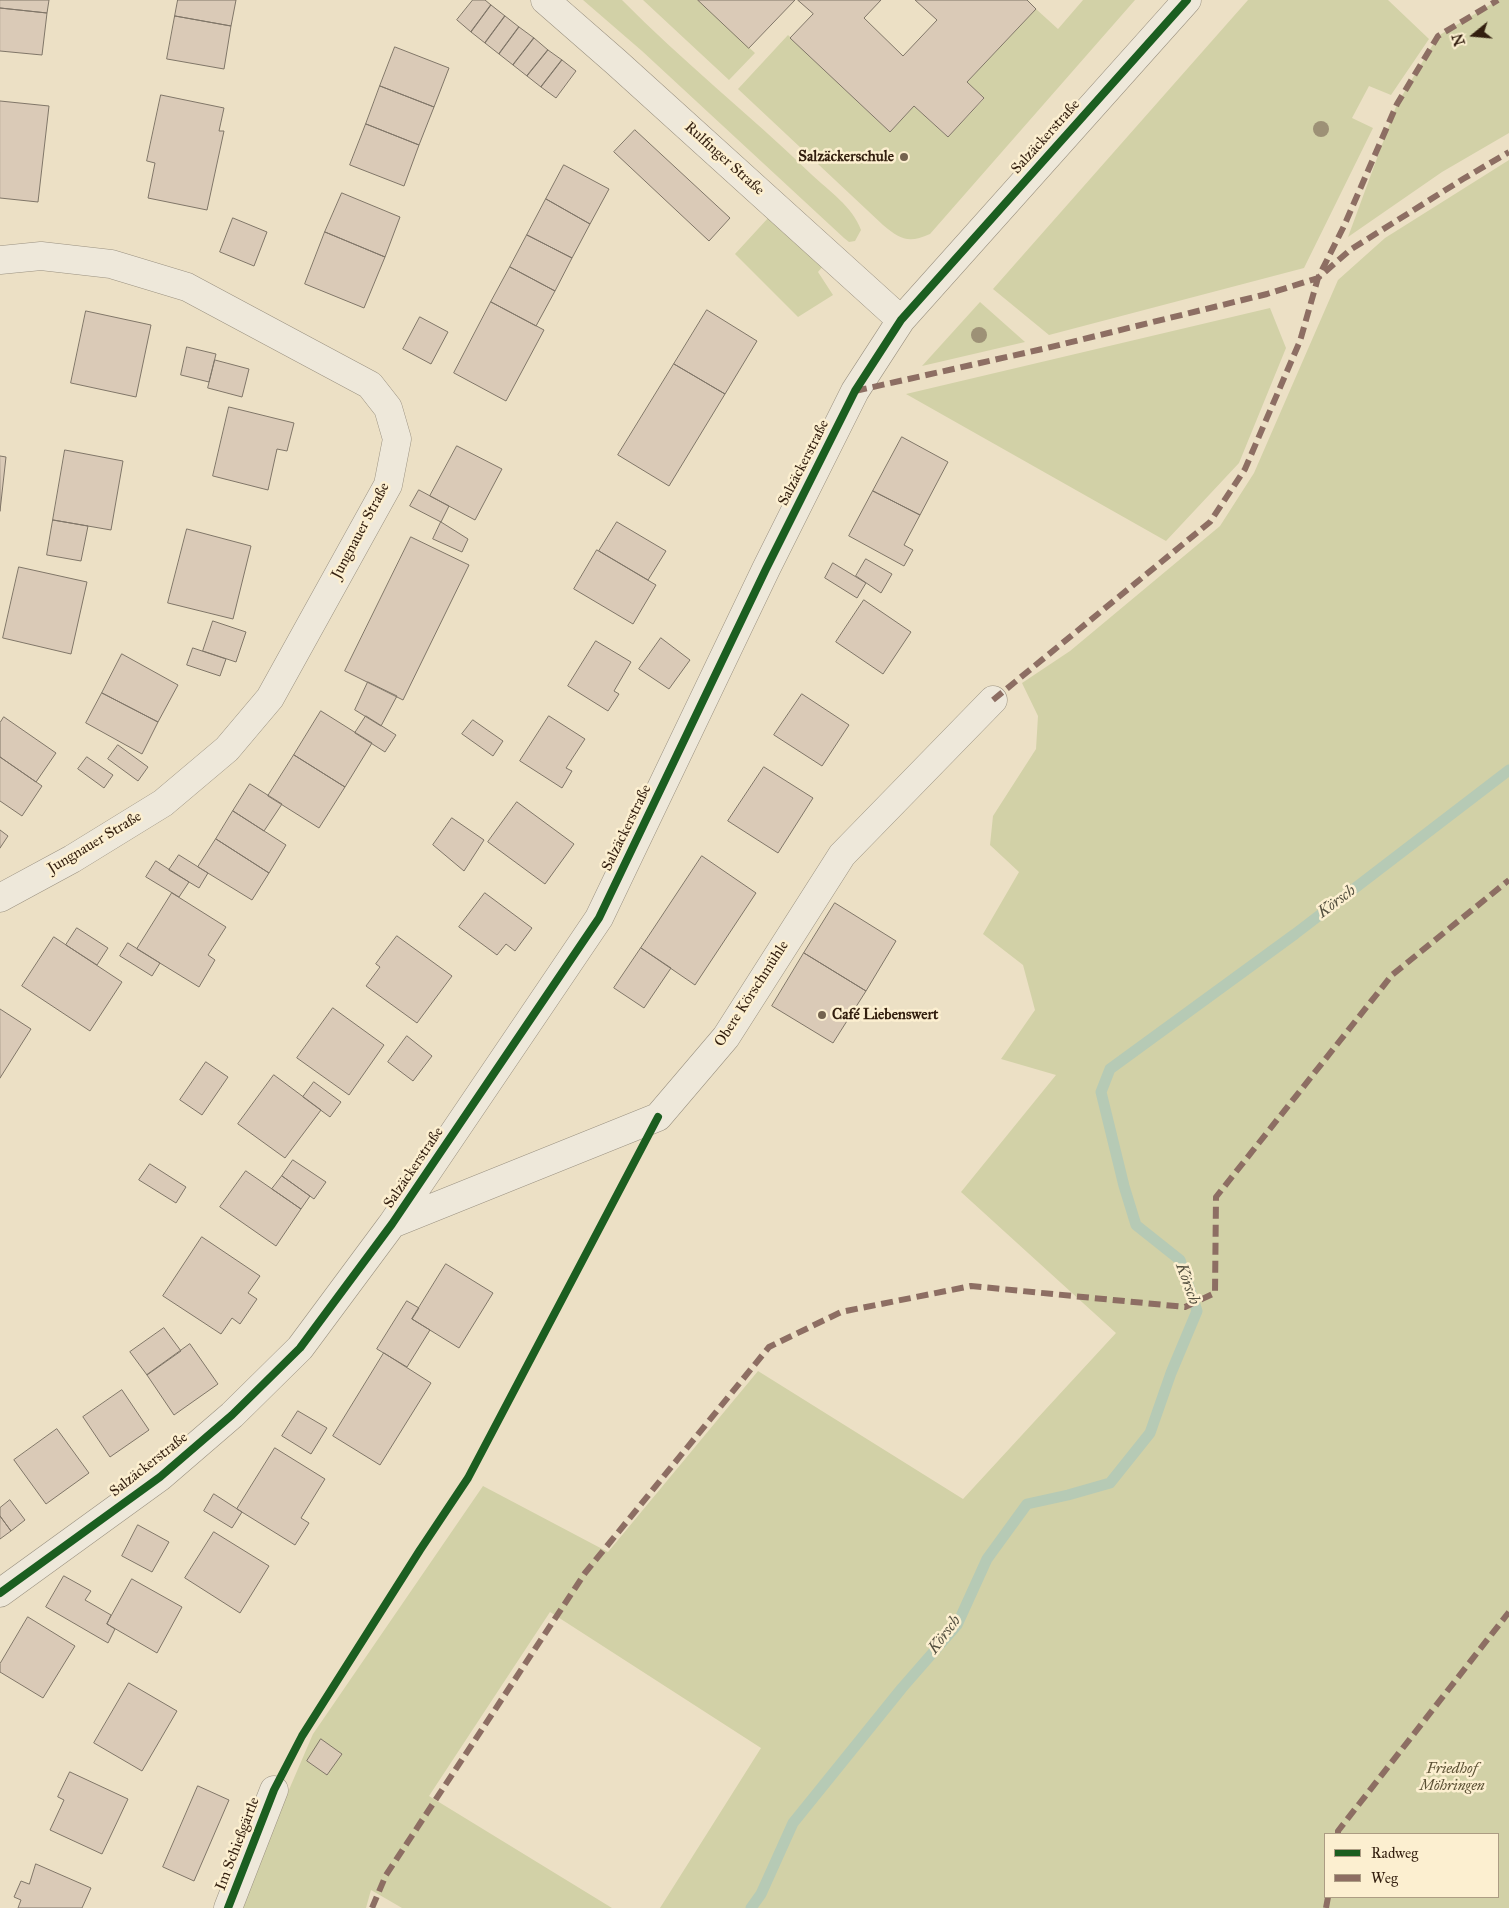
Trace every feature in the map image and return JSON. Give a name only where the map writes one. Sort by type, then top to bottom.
[{"type":"street","name":"Rulfinger Straße","points":[[545,0],[901,320]]},
{"type":"street","name":"Salzäckerstraße","points":[[0,1593],[160,1477],[232,1415],[300,1348],[392,1224],[599,918],[766,569],[855,391],[901,320],[1187,0]]},
{"type":"street","name":"Jungnauer Straße","points":[[0,260],[42,256],[111,264],[187,287],[370,385],[388,408],[397,440],[388,485],[270,698],[227,749],[163,802],[72,859],[0,898]]},
{"type":"street","name":"Obere Körschmühle","points":[[392,1224],[658,1117],[726,1037],[842,855],[992,700]]},
{"type":"street","name":"Im Schießgärtle","points":[[228,1908],[274,1790]]},
{"type":"green space","points":[[583,0],[622,0],[846,206],[861,230],[855,241],[849,242],[844,238],[642,51]]},
{"type":"green space","points":[[643,0],[698,0],[755,53],[729,80]]},
{"type":"green space","points":[[1083,0],[1135,0],[930,234],[916,239],[900,237],[883,225],[738,89],[788,35],[890,132],[914,106],[948,137],[984,99],[967,82],[1036,9],[1058,29]]},
{"type":"green space","points":[[1248,0],[1388,0],[1429,39],[1391,95],[1369,86],[1352,118],[1373,128],[1304,268],[1049,335],[993,289]]},
{"type":"green space","points":[[1498,0],[1509,0],[1509,133],[1442,172],[1348,237],[1397,104],[1438,36]]},
{"type":"green space","name":"Friedhof Möhringen","points":[[1509,160],[1509,1908],[660,1908],[761,1748],[550,1612],[429,1796],[612,1908],[402,1908],[371,1890],[366,1908],[238,1908],[313,1734],[483,1486],[608,1552],[758,1371],[963,1499],[1116,1333],[961,1192],[1056,1075],[1001,1059],[1035,1010],[1023,965],[983,934],[1019,872],[990,845],[993,816],[1036,749],[1038,716],[1022,683],[1070,651],[1220,526],[1254,473],[1338,280],[1385,238]]},
{"type":"green space","points":[[769,217],[823,266],[818,272],[833,295],[798,317],[735,254]]},
{"type":"green space","points":[[980,302],[1025,342],[922,366]]},
{"type":"green space","points":[[1270,308],[1286,348],[1239,463],[1166,541],[906,394]]},
{"type":"building","points":[[0,0],[49,0],[47,13],[0,8]]},
{"type":"building","points":[[178,0],[236,0],[231,26],[175,16]]},
{"type":"building","points":[[473,0],[485,0],[491,5],[471,32],[457,20]]},
{"type":"building","points":[[698,0],[795,0],[749,48]]},
{"type":"building","points":[[798,0],[881,0],[864,18],[903,56],[937,20],[915,0],[1027,0],[1036,9],[967,82],[984,98],[948,137],[914,106],[890,132],[790,38],[813,14]]},
{"type":"building","points":[[491,5],[505,16],[485,43],[471,32]]},
{"type":"building","points":[[0,8],[47,13],[42,55],[0,51]]},
{"type":"building","points":[[175,16],[231,26],[224,69],[167,59]]},
{"type":"building","points":[[505,16],[519,27],[499,54],[485,43]]},
{"type":"building","points":[[519,27],[534,38],[513,65],[499,54]]},
{"type":"building","points":[[534,38],[548,50],[527,76],[513,65]]},
{"type":"building","points":[[395,47],[449,68],[434,107],[380,86]]},
{"type":"building","points":[[548,50],[562,60],[541,87],[527,76]]},
{"type":"building","points":[[562,60],[576,71],[556,98],[541,87]]},
{"type":"building","points":[[380,86],[434,107],[419,145],[366,124]]},
{"type":"building","points":[[161,95],[224,108],[219,131],[224,131],[207,210],[148,198],[155,163],[147,161]]},
{"type":"building","points":[[0,101],[49,106],[38,202],[0,198]]},
{"type":"building","points":[[366,124],[419,145],[404,186],[350,165]]},
{"type":"building","points":[[635,130],[730,218],[709,241],[614,152]]},
{"type":"building","points":[[564,165],[609,189],[590,224],[546,199]]},
{"type":"building","points":[[342,193],[400,217],[385,257],[325,232]]},
{"type":"building","points":[[546,199],[590,224],[572,258],[527,235]]},
{"type":"building","points":[[233,218],[267,232],[254,266],[220,252]]},
{"type":"building","points":[[325,232],[385,257],[364,308],[305,284]]},
{"type":"building","points":[[527,235],[572,258],[555,291],[510,267]]},
{"type":"building","points":[[510,267],[555,291],[536,326],[491,302]]},
{"type":"building","points":[[491,302],[544,330],[506,401],[454,373]]},
{"type":"building","points":[[707,310],[757,341],[725,394],[674,364]]},
{"type":"building","points":[[86,311],[151,325],[136,397],[71,383]]},
{"type":"building","points":[[420,317],[448,332],[431,364],[403,349]]},
{"type":"building","points":[[187,347],[216,354],[209,382],[181,375]]},
{"type":"building","points":[[215,360],[249,369],[242,397],[208,388]]},
{"type":"building","points":[[674,364],[725,394],[669,486],[618,455]]},
{"type":"building","points":[[229,407],[294,423],[287,451],[277,449],[268,490],[213,476]]},
{"type":"building","points":[[902,437],[948,462],[920,515],[873,491]]},
{"type":"building","points":[[457,446],[502,469],[475,520],[430,496]]},
{"type":"building","points":[[65,450],[123,461],[111,530],[53,520]]},
{"type":"building","points":[[0,456],[6,457],[0,511]]},
{"type":"building","points":[[419,490],[449,506],[441,522],[410,506]]},
{"type":"building","points":[[873,491],[920,515],[904,545],[913,550],[904,566],[849,536]]},
{"type":"building","points":[[53,520],[88,526],[81,561],[47,555]]},
{"type":"building","points":[[441,522],[468,539],[462,552],[433,539]]},
{"type":"building","points":[[617,522],[666,551],[648,580],[599,551]]},
{"type":"building","points":[[187,529],[251,546],[233,619],[168,603]]},
{"type":"building","points":[[411,537],[469,565],[403,700],[345,671]]},
{"type":"building","points":[[597,550],[656,585],[633,624],[574,589]]},
{"type":"building","points":[[866,559],[892,574],[881,593],[856,576]]},
{"type":"building","points":[[833,563],[866,583],[857,598],[825,578]]},
{"type":"building","points":[[19,567],[87,582],[71,654],[3,638]]},
{"type":"building","points":[[864,600],[911,632],[883,674],[836,642]]},
{"type":"building","points":[[213,621],[246,632],[236,662],[203,651]]},
{"type":"building","points":[[661,638],[690,660],[669,689],[639,669]]},
{"type":"building","points":[[596,641],[631,662],[614,691],[619,694],[608,711],[568,686]]},
{"type":"building","points":[[193,648],[226,659],[220,676],[187,665]]},
{"type":"building","points":[[122,654],[178,685],[158,722],[102,693]]},
{"type":"building","points":[[368,682],[397,696],[381,726],[355,710]]},
{"type":"building","points":[[102,693],[158,722],[142,754],[86,723]]},
{"type":"building","points":[[802,694],[849,725],[822,766],[774,735]]},
{"type":"building","points":[[321,711],[372,743],[345,787],[294,755]]},
{"type":"building","points":[[366,716],[396,735],[385,752],[355,733]]},
{"type":"building","points":[[549,716],[585,739],[566,768],[572,771],[562,788],[520,761]]},
{"type":"building","points":[[4,717],[56,753],[36,782],[0,757],[0,723]]},
{"type":"building","points":[[473,720],[503,741],[493,756],[462,734]]},
{"type":"building","points":[[118,745],[148,767],[138,781],[108,759]]},
{"type":"building","points":[[294,755],[345,787],[319,828],[268,796]]},
{"type":"building","points":[[0,757],[42,786],[22,816],[0,801]]},
{"type":"building","points":[[87,757],[113,775],[104,788],[78,769]]},
{"type":"building","points":[[764,767],[813,798],[778,853],[728,821]]},
{"type":"building","points":[[250,784],[282,804],[264,831],[233,811]]},
{"type":"building","points":[[517,802],[574,844],[545,884],[488,842]]},
{"type":"building","points":[[233,811],[286,845],[269,873],[216,839]]},
{"type":"building","points":[[452,818],[484,840],[464,871],[433,845]]},
{"type":"building","points":[[0,830],[8,836],[0,848]]},
{"type":"building","points":[[216,839],[269,873],[252,900],[198,867]]},
{"type":"building","points":[[179,855],[208,873],[199,888],[169,870]]},
{"type":"building","points":[[702,856],[756,893],[695,985],[641,948]]},
{"type":"building","points":[[156,861],[189,882],[179,897],[146,877]]},
{"type":"building","points":[[172,893],[226,927],[208,955],[215,960],[199,987],[137,949]]},
{"type":"building","points":[[485,893],[532,928],[515,951],[506,944],[497,955],[459,927]]},
{"type":"building","points":[[835,903],[896,941],[866,991],[804,953]]},
{"type":"building","points":[[77,928],[108,948],[97,965],[66,945]]},
{"type":"building","points":[[397,936],[452,976],[417,1023],[366,986],[380,967],[376,964]]},
{"type":"building","points":[[54,937],[122,982],[90,1031],[22,986]]},
{"type":"building","points":[[128,943],[160,963],[152,976],[120,956]]},
{"type":"building","points":[[641,948],[671,968],[644,1008],[614,988]]},
{"type":"building","points":[[804,953],[866,991],[833,1043],[772,1006]]},
{"type":"building","points":[[333,1008],[384,1045],[349,1095],[297,1058]]},
{"type":"building","points":[[0,1009],[31,1029],[0,1078]]},
{"type":"building","points":[[407,1036],[432,1056],[413,1081],[388,1062]]},
{"type":"building","points":[[206,1062],[228,1077],[202,1115],[180,1100]]},
{"type":"building","points":[[274,1075],[321,1110],[285,1158],[238,1124]]},
{"type":"building","points":[[314,1082],[341,1102],[330,1117],[303,1097]]},
{"type":"building","points":[[293,1160],[326,1182],[314,1199],[282,1176]]},
{"type":"building","points":[[150,1164],[186,1187],[176,1203],[139,1180]]},
{"type":"building","points":[[246,1171],[301,1209],[276,1246],[220,1207]]},
{"type":"building","points":[[282,1176],[310,1196],[301,1209],[272,1189]]},
{"type":"building","points":[[202,1237],[260,1276],[248,1293],[257,1299],[240,1324],[232,1318],[221,1334],[163,1296]]},
{"type":"building","points":[[446,1264],[493,1293],[459,1348],[412,1319]]},
{"type":"building","points":[[407,1301],[419,1308],[412,1319],[430,1330],[407,1367],[377,1349]]},
{"type":"building","points":[[164,1328],[181,1351],[147,1375],[130,1352]]},
{"type":"building","points":[[190,1344],[218,1384],[174,1415],[147,1375]]},
{"type":"building","points":[[384,1353],[431,1383],[380,1465],[333,1436]]},
{"type":"building","points":[[122,1390],[149,1430],[110,1457],[83,1417]]},
{"type":"building","points":[[298,1411],[327,1428],[311,1454],[282,1436]]},
{"type":"building","points":[[57,1429],[89,1473],[46,1504],[14,1460]]},
{"type":"building","points":[[275,1448],[325,1479],[301,1518],[309,1523],[295,1545],[237,1509]]},
{"type":"building","points":[[214,1494],[242,1512],[232,1528],[204,1511]]},
{"type":"building","points":[[10,1500],[25,1520],[11,1531],[0,1516],[0,1508]]},
{"type":"building","points":[[0,1516],[11,1531],[0,1539]]},
{"type":"building","points":[[138,1525],[169,1542],[152,1572],[122,1556]]},
{"type":"building","points":[[214,1532],[269,1566],[240,1613],[185,1578]]},
{"type":"building","points":[[64,1576],[91,1591],[85,1600],[111,1615],[107,1624],[115,1629],[108,1643],[46,1607]]},
{"type":"building","points":[[132,1579],[182,1607],[157,1653],[107,1624]]},
{"type":"building","points":[[28,1617],[75,1646],[43,1698],[0,1672],[0,1664]]},
{"type":"building","points":[[129,1683],[177,1711],[142,1771],[94,1743]]},
{"type":"building","points":[[321,1739],[342,1754],[327,1775],[307,1761]]},
{"type":"building","points":[[70,1772],[128,1799],[102,1854],[50,1830],[64,1800],[58,1797]]},
{"type":"building","points":[[198,1786],[229,1800],[194,1881],[163,1867]]},
{"type":"building","points":[[36,1864],[91,1888],[82,1908],[18,1908],[21,1900],[14,1897],[21,1881],[29,1884]]},
{"type":"waterway","name":"Körsch","points":[[751,1908],[761,1894],[793,1823],[902,1688],[957,1625],[987,1559],[1027,1504],[1110,1483],[1150,1433],[1171,1373],[1197,1311],[1180,1260],[1136,1225],[1124,1186],[1101,1092],[1110,1069],[1295,934],[1509,770]]},
{"type":"marked path","points":[[993,700],[1210,522],[1245,469],[1300,341],[1318,278],[1344,226],[1397,104],[1438,36],[1498,0]]},
{"type":"marked path","points":[[855,391],[1047,348],[1267,294],[1318,278],[1350,250],[1509,152]]},
{"type":"marked path","points":[[372,1908],[386,1875],[585,1573],[769,1347],[841,1312],[971,1286],[1185,1307],[1215,1293],[1216,1197],[1392,975],[1509,880]]},
{"type":"marked path","points":[[1338,1833],[1509,1612]]},
{"type":"marked path","points":[[1326,1908],[1328,1898]]},
{"type":"cycle path","points":[[0,1593],[160,1477],[232,1415],[300,1348],[392,1224],[599,918],[766,569],[855,391],[901,320],[1187,0]]},
{"type":"cycle path","points":[[228,1908],[274,1790],[302,1736],[468,1478],[658,1117]]},
{"type":"place","name":"Salzäckerschule","points":[[904,157]]},
{"type":"place","name":"Café Liebenswert","points":[[822,1015]]}]
